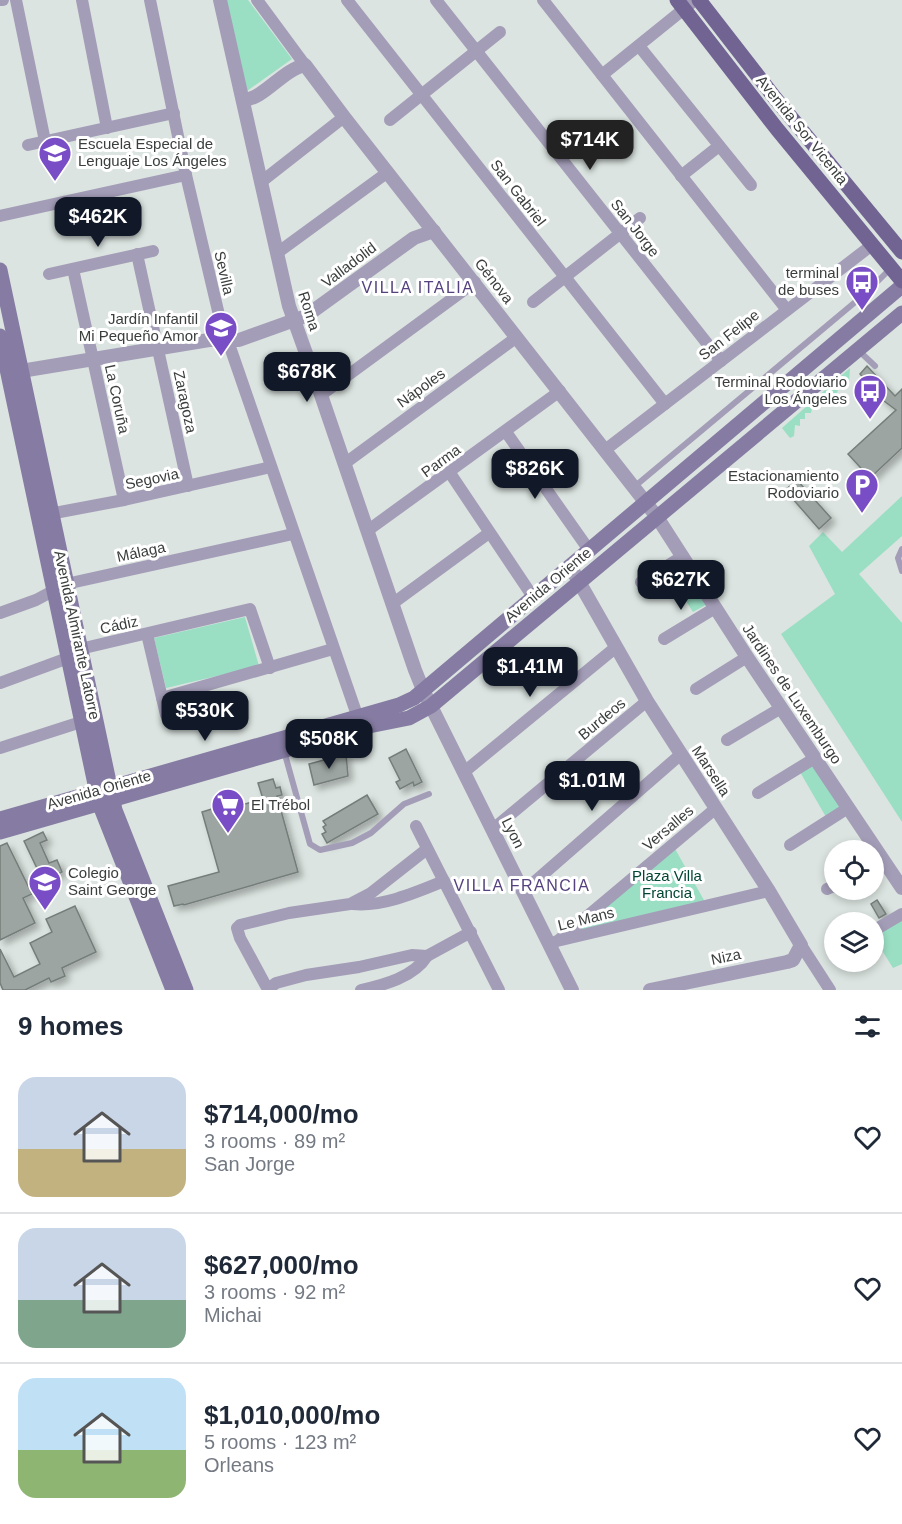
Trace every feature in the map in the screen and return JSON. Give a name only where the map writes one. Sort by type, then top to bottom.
[{"type":"main road","name":"Avenida Sor Vicenta","points":[[689,2],[772,122],[902,283]]},
{"type":"main road","name":"Avenida Sor Vicenta","points":[[689,2],[775,98],[902,252]]},
{"type":"main road","name":"Avenida Almirante Latorre","points":[[0,270],[10,373]]},
{"type":"main road","name":"Avenida Oriente","points":[[0,832],[105,795],[357,715],[407,702],[902,283]]},
{"type":"main road","name":"Avenida Oriente","points":[[0,819],[105,795],[369,726],[409,718],[431,706],[902,313]]},
{"type":"main road","points":[[843,335],[858,350]]},
{"type":"main road","name":"Avenida Almirante Latorre","points":[[0,336],[45,515],[105,795],[119,822],[186,990]]},
{"type":"main road","points":[[758,407],[755,416],[764,428]]},
{"type":"main road","name":"Avenida Almirante Latorre","points":[[74,654],[81,722],[173,990]]},
{"type":"street","points":[[16,0],[45,141]]},
{"type":"street","points":[[82,0],[107,128]]},
{"type":"street","name":"Sevilla","points":[[150,0],[186,175],[219,315],[357,715]]},
{"type":"street","name":"Roma","points":[[220,0],[284,289],[423,690]]},
{"type":"street","name":"Génova","points":[[257,0],[299,66],[344,117],[475,282],[657,517]]},
{"type":"street","name":"San Gabriel","points":[[347,0],[664,404]]},
{"type":"street","name":"San Jorge","points":[[435,0],[721,361]]},
{"type":"street","points":[[543,0],[787,310]]},
{"type":"street","points":[[602,75],[689,2]]},
{"type":"street","points":[[390,120],[500,32]]},
{"type":"street","points":[[639,46],[751,186]]},
{"type":"street","points":[[243,100],[253,98],[299,66]]},
{"type":"street","points":[[28,145],[174,113]]},
{"type":"street","points":[[261,182],[344,117]]},
{"type":"street","points":[[681,176],[719,146]]},
{"type":"street","points":[[277,254],[387,172]]},
{"type":"street","points":[[0,216],[186,175]]},
{"type":"street","points":[[533,302],[619,232],[640,218]]},
{"type":"street","name":"Valladolid","points":[[10,373],[209,340],[239,340],[294,321],[328,302],[414,238],[434,231]]},
{"type":"street","name":"San Felipe","points":[[605,450],[872,245]]},
{"type":"street","points":[[49,274],[153,251]]},
{"type":"street","name":"Zaragoza","points":[[137,254],[188,486]]},
{"type":"street","name":"La Coruña","points":[[73,269],[124,500]]},
{"type":"street","points":[[321,395],[475,282]]},
{"type":"street","name":"Nápoles","points":[[344,464],[517,337]]},
{"type":"street","name":"Parma","points":[[367,531],[560,391]]},
{"type":"street","points":[[506,432],[589,550]]},
{"type":"street","name":"Segovia","points":[[45,515],[271,467]]},
{"type":"street","points":[[450,472],[533,597]]},
{"type":"street","name":"Jardines de Luxemburgo","points":[[657,517],[848,808],[866,840]]},
{"type":"street","points":[[392,604],[489,533]]},
{"type":"street","name":"Málaga","points":[[0,613],[36,600],[60,587],[293,534]]},
{"type":"street","points":[[641,582],[683,556]]},
{"type":"street","name":"Marsella","points":[[570,566],[615,648],[680,755],[769,891],[830,990]]},
{"type":"street","points":[[664,639],[715,608]]},
{"type":"street","name":"Cádiz","points":[[0,683],[74,654],[250,609],[270,668]]},
{"type":"street","points":[[147,634],[166,715]]},
{"type":"street","points":[[464,772],[615,648]]},
{"type":"street","points":[[162,698],[333,650]]},
{"type":"street","points":[[696,689],[747,657]]},
{"type":"street","name":"Lyon","points":[[423,690],[524,891],[554,942],[572,990]]},
{"type":"street","name":"Burdeos","points":[[493,829],[647,701]]},
{"type":"street","points":[[728,740],[781,708]]},
{"type":"street","points":[[0,748],[81,722]]},
{"type":"street","points":[[524,891],[680,755]]},
{"type":"street","points":[[758,793],[815,758]]},
{"type":"street","name":"Versalles","points":[[554,942],[715,808]]},
{"type":"street","points":[[790,845],[848,808]]},
{"type":"street","points":[[416,826],[498,990]]},
{"type":"street","points":[[350,904],[371,893],[428,849]]},
{"type":"street","name":"Jardines de Luxemburgo","points":[[884,868],[902,888]]},
{"type":"street","points":[[428,956],[412,955],[358,967],[321,972],[289,979],[268,988],[240,938],[265,919],[350,904],[370,904],[418,891],[444,881]]},
{"type":"street","name":"Le Mans","points":[[554,942],[769,891]]},
{"type":"street","points":[[884,925],[902,914]]},
{"type":"street","points":[[360,990],[403,976],[421,966],[428,956],[471,932]]},
{"type":"street","name":"Niza","points":[[650,990],[788,962],[793,960],[801,945]]},
{"type":"lane","points":[[634,487],[866,293],[891,268]]},
{"type":"lane","points":[[858,350],[875,366]]},
{"type":"lane","points":[[902,549],[898,558],[902,571]]},
{"type":"lane","points":[[284,750],[310,844],[320,850],[352,843],[362,838],[404,804],[429,794]]},
{"type":"green space","points":[[226,0],[248,0],[292,59],[247,91]]},
{"type":"green space","points":[[850,368],[849,384],[843,383],[843,388],[838,389],[837,394],[832,393],[830,399],[825,399],[825,404],[818,403],[818,409],[812,408],[811,413],[805,413],[805,419],[800,419],[800,426],[795,425],[794,436],[790,438],[782,428]]},
{"type":"green space","points":[[902,496],[902,536],[859,574],[902,623],[902,822],[781,634],[835,594],[809,546],[823,532],[842,552]]},
{"type":"green space","points":[[682,561],[711,602],[693,612],[666,570]]},
{"type":"green space","points":[[245,617],[259,666],[166,688],[154,638]]},
{"type":"green space","points":[[815,763],[843,807],[826,817],[800,772]]},
{"type":"green space","name":"Plaza Villa Francia","points":[[674,847],[705,902],[573,933]]},
{"type":"green space","points":[[902,917],[902,964],[893,968],[884,954],[884,929]]},
{"type":"building","points":[[867,366],[895,396],[902,389],[902,448],[870,478],[848,454],[896,410],[884,401],[860,374]]},
{"type":"building","points":[[797,480],[831,518],[819,529],[785,490]]},
{"type":"building","points":[[406,749],[422,782],[414,786],[413,782],[400,789],[396,782],[400,780],[389,758]]},
{"type":"building","points":[[346,754],[348,776],[314,785],[309,764]]},
{"type":"building","points":[[273,779],[276,788],[280,787],[282,795],[277,796],[298,872],[174,906],[168,886],[219,872],[202,812],[215,808],[216,812],[263,799],[258,783]]},
{"type":"building","points":[[367,795],[378,814],[327,843],[322,834],[326,832],[323,827],[326,825],[323,821]]},
{"type":"building","points":[[43,832],[47,840],[40,843],[49,863],[57,860],[62,872],[43,881],[24,841]]},
{"type":"building","points":[[7,843],[32,894],[23,898],[35,923],[0,940],[0,846]]},
{"type":"building","points":[[877,900],[886,914],[876,912],[871,904]]},
{"type":"building","points":[[75,906],[96,952],[62,968],[65,976],[51,982],[49,978],[25,990],[3,990],[0,983],[0,949],[14,977],[40,964],[30,943],[52,932],[46,919]]},
{"type":"place","name":"Escuela Especial de Lenguaje Los Ángeles","points":[[55,182]]},
{"type":"place","name":"terminal de buses","points":[[862,311]]},
{"type":"place","name":"Jardín Infantil Mi Pequeño Amor","points":[[221,357]]},
{"type":"place","name":"Terminal Rodoviario Los Ángeles","points":[[870,420]]},
{"type":"place","name":"Estacionamiento Rodoviario","points":[[862,514]]},
{"type":"place","name":"El Trébol","points":[[228,834]]},
{"type":"place","name":"Colegio Saint George","points":[[45,911]]},
{"type":"district","name":"VILLA ITALIA","points":[[418,287]]},
{"type":"district","name":"VILLA FRANCIA","points":[[522,885]]}]
